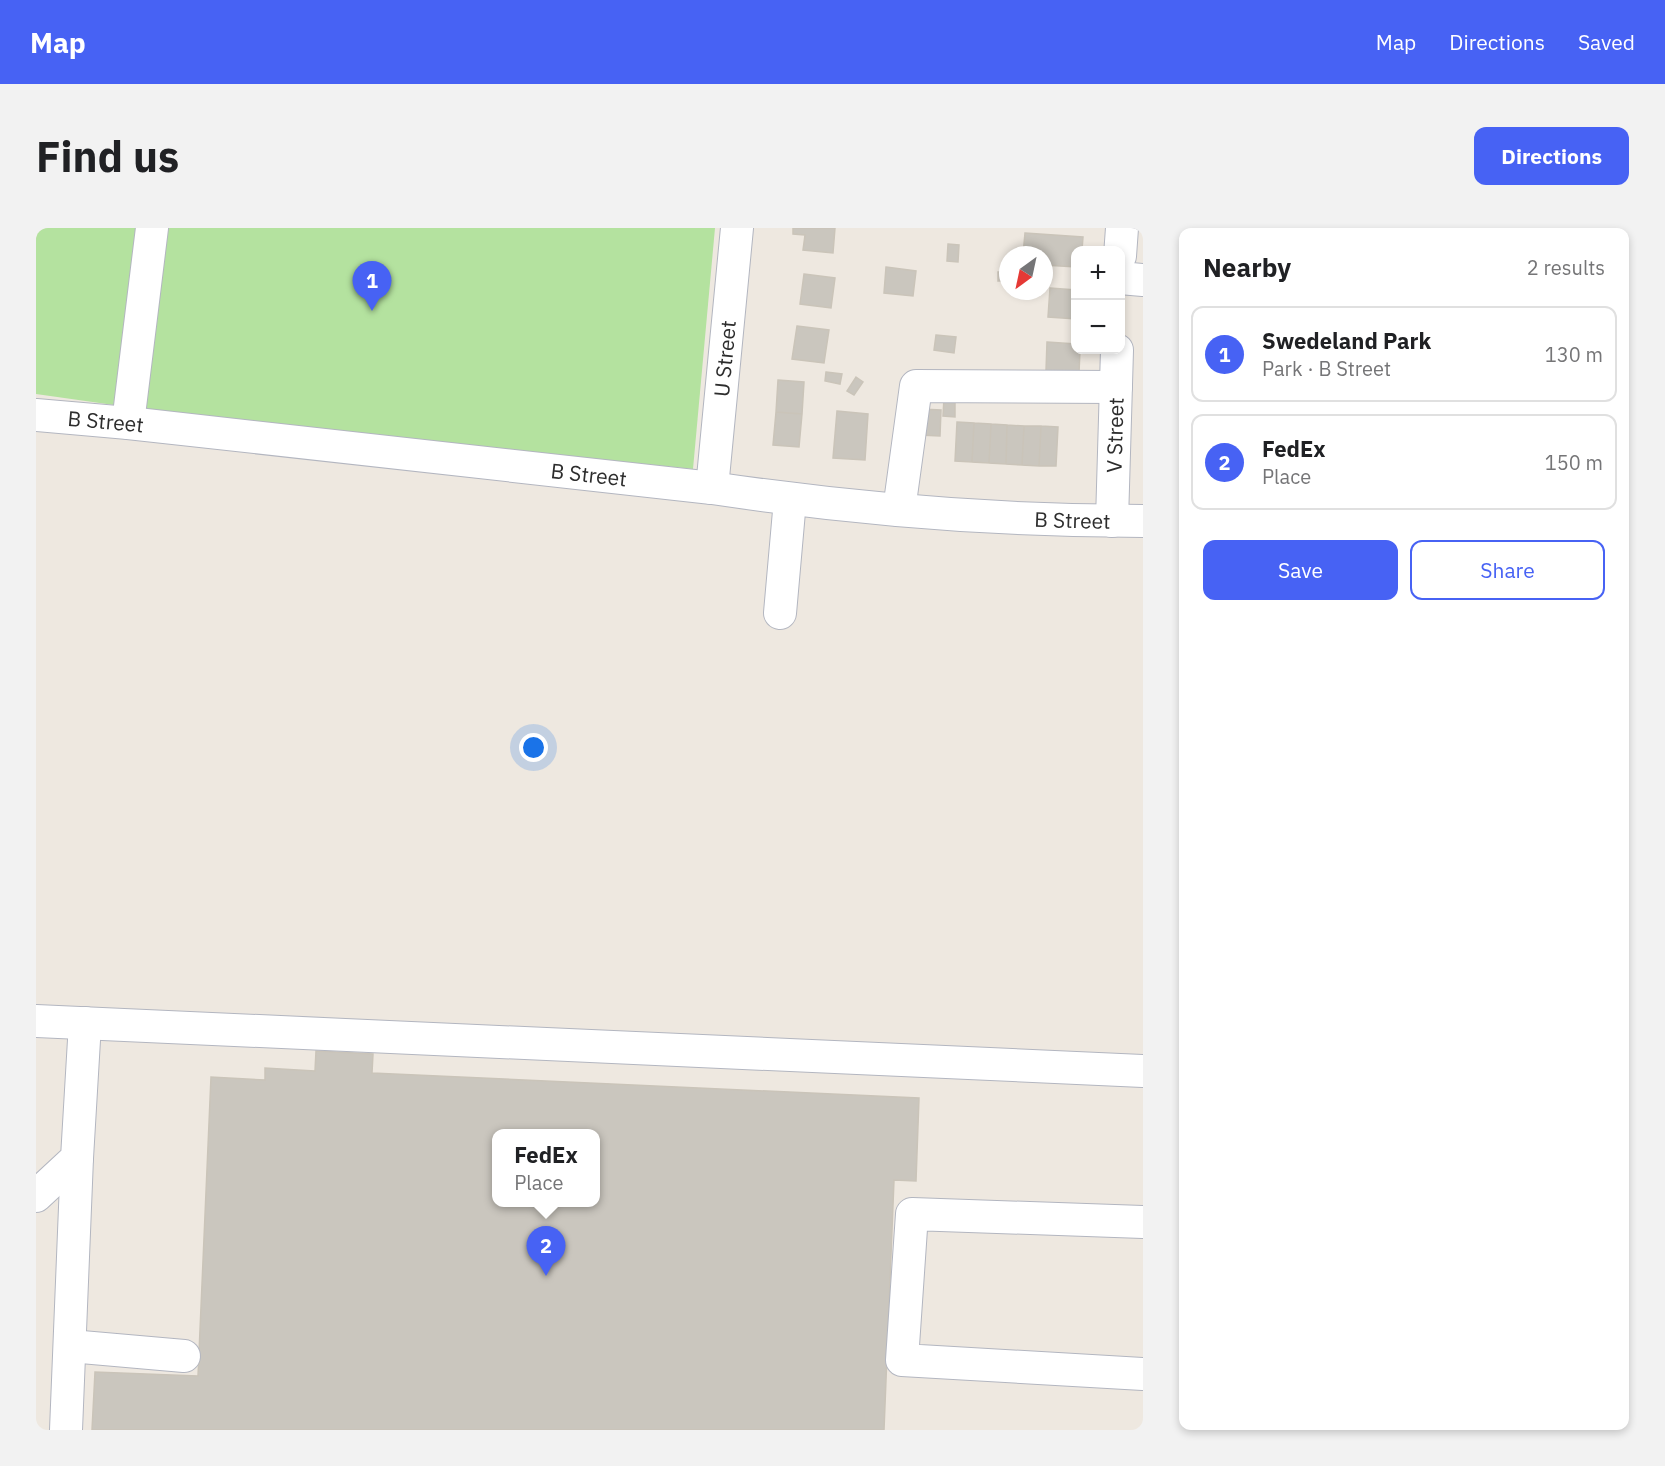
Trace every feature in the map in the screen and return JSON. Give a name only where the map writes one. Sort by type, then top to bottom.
[{"type":"street","points":[[128,423],[152,228]]},
{"type":"street","name":"U Street","points":[[712,488],[737,228]]},
{"type":"street","points":[[1121,246],[1122,228]]},
{"type":"street","points":[[1125,278],[1143,280]]},
{"type":"street","name":"V Street","points":[[1117,354],[1116,387],[1128,521]]},
{"type":"street","points":[[899,510],[916,386],[1116,387]]},
{"type":"street","name":"B Street","points":[[36,415],[128,423],[712,488],[790,500],[991,518],[1128,521]]},
{"type":"street","points":[[780,613],[790,500]]},
{"type":"street","points":[[36,1021],[1143,1071]]},
{"type":"street","points":[[66,1430],[85,1023]]},
{"type":"street","points":[[36,1196],[77,1158]]},
{"type":"street","points":[[1143,1222],[912,1214],[902,1360],[1143,1374]]},
{"type":"street","points":[[69,1346],[184,1356]]},
{"type":"green space","points":[[36,228],[715,228],[693,469],[227,421],[36,394]]},
{"type":"building","points":[[793,228],[835,228],[833,253],[803,250],[805,235],[793,234]]},
{"type":"building","points":[[1025,233],[1083,237],[1082,246],[1071,246],[1071,267],[1053,266],[1053,246],[1024,246]]},
{"type":"building","points":[[948,244],[959,245],[958,262],[947,261]]},
{"type":"building","points":[[886,267],[916,271],[913,296],[884,293]]},
{"type":"building","points":[[804,274],[835,278],[831,308],[800,304]]},
{"type":"building","points":[[1053,288],[1071,290],[1071,319],[1048,317],[1049,300],[1053,300]]},
{"type":"building","points":[[797,326],[829,330],[824,363],[792,359]]},
{"type":"building","points":[[936,335],[956,337],[954,353],[934,350]]},
{"type":"building","points":[[1047,342],[1071,344],[1071,354],[1080,354],[1079,373],[1046,371]]},
{"type":"building","points":[[826,372],[842,374],[840,384],[825,381]]},
{"type":"building","points":[[856,377],[863,382],[854,395],[847,391]]},
{"type":"building","points":[[778,380],[804,382],[802,414],[776,412]]},
{"type":"building","points":[[944,398],[955,398],[955,417],[943,416]]},
{"type":"building","points":[[920,409],[941,410],[940,436],[919,435]]},
{"type":"building","points":[[837,411],[868,414],[865,460],[833,458]]},
{"type":"building","points":[[776,412],[802,414],[799,447],[773,445]]},
{"type":"building","points":[[957,422],[974,423],[972,462],[955,461]]},
{"type":"building","points":[[974,423],[991,424],[989,463],[972,462]]},
{"type":"building","points":[[991,424],[1007,425],[1006,464],[989,463]]},
{"type":"building","points":[[1007,425],[1024,426],[1022,465],[1006,464]]},
{"type":"building","points":[[1024,426],[1041,426],[1039,466],[1022,465]]},
{"type":"building","points":[[1041,426],[1058,427],[1056,466],[1039,466]]},
{"type":"building","points":[[316,1051],[373,1054],[372,1073],[919,1098],[916,1181],[894,1180],[884,1430],[92,1430],[95,1372],[198,1376],[211,1077],[265,1080],[265,1068],[315,1071]]},
{"type":"place","name":"Swedeland Park","points":[[372,311]]},
{"type":"place","name":"FedEx","points":[[546,1276]]}]
